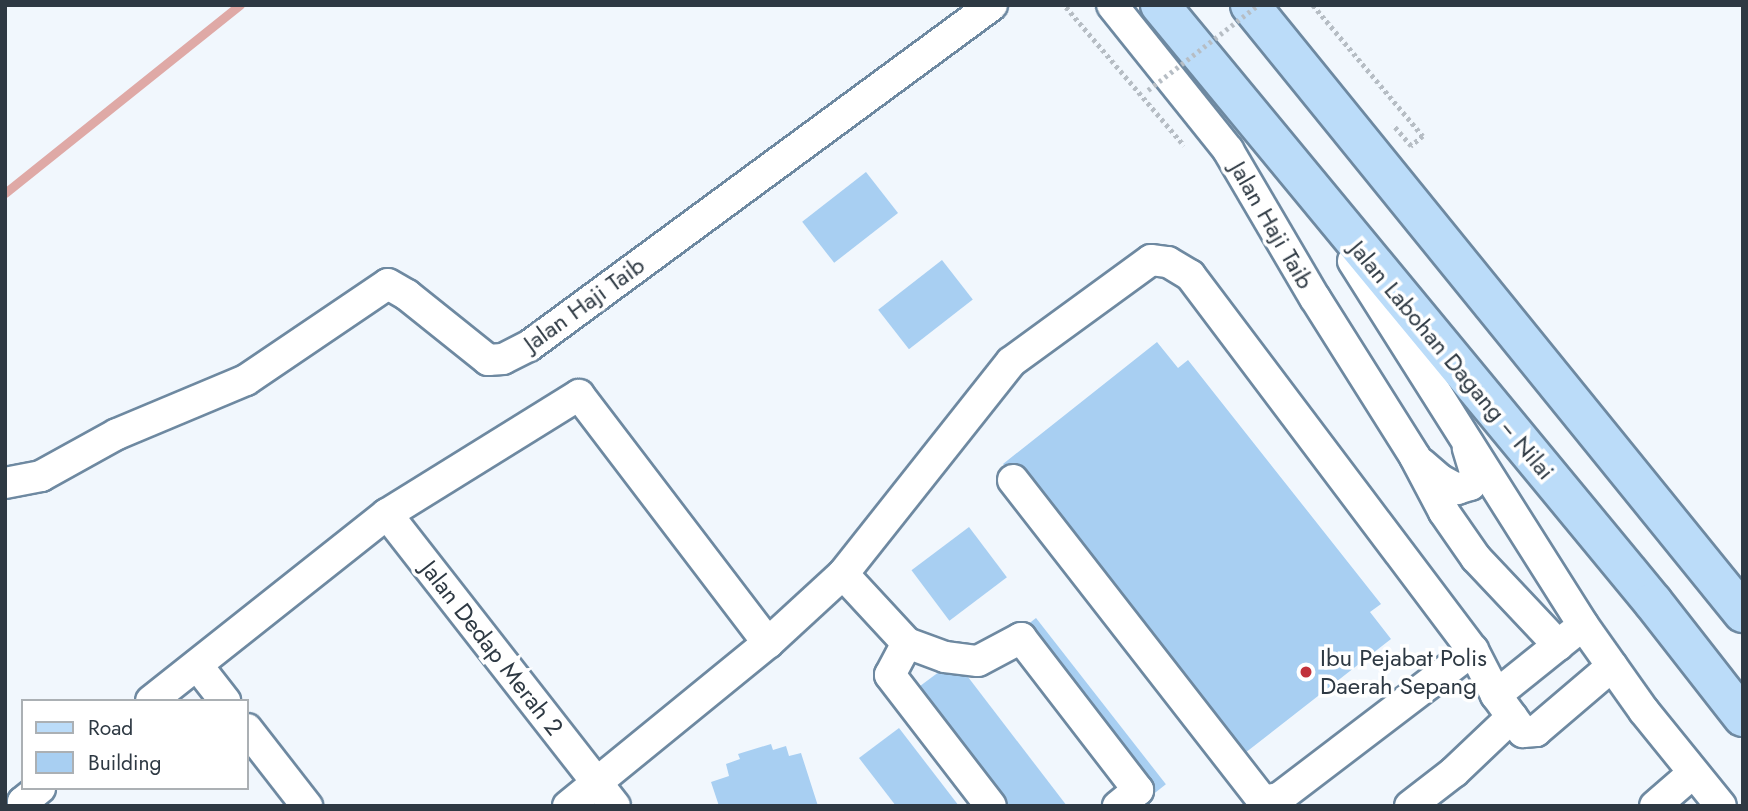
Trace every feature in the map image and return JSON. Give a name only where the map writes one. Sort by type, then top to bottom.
[{"type":"main road","name":"Jalan Labohan Dagang ‒ Nilai","points":[[1160,5],[1644,591],[1743,717]]},
{"type":"main road","points":[[1250,5],[1743,613]]},
{"type":"street","name":"Jalan Haji Taib","points":[[5,483],[41,476],[117,434],[246,380],[388,285],[407,295],[488,360],[503,359],[529,346],[992,5]]},
{"type":"street","name":"Jalan Haji Taib","points":[[1112,5],[1228,150],[1315,298],[1415,457]]},
{"type":"street","points":[[1284,158],[1583,625],[1693,773],[1721,806]]},
{"type":"street","points":[[568,806],[606,794],[843,574],[1011,362],[1150,260],[1168,262],[1190,275],[1473,650],[1504,706],[1523,732],[1536,731],[1612,666]]},
{"type":"street","points":[[153,699],[387,514],[579,395],[768,643]]},
{"type":"street","points":[[1415,457],[1439,479],[1457,489],[1470,485],[1476,475],[1474,459],[1452,417]]},
{"type":"street","points":[[1415,457],[1444,512],[1476,558],[1558,645]]},
{"type":"street","points":[[1013,480],[1263,802],[1279,798],[1473,650]]},
{"type":"street","name":"Jalan Dedap Merah 2","points":[[387,514],[606,794]]},
{"type":"street","points":[[843,574],[906,643],[945,657],[978,661],[1021,638],[1139,790],[1118,806]]},
{"type":"street","points":[[1410,806],[1454,772],[1504,706],[1558,645],[1583,625]]},
{"type":"street","points":[[906,643],[890,675],[992,806]]},
{"type":"street","points":[[197,664],[223,699]]},
{"type":"street","points":[[248,730],[307,806]]},
{"type":"street","points":[[1655,806],[1693,773]]},
{"type":"path","points":[[1069,5],[1066,7],[1190,152]]},
{"type":"path","points":[[1148,90],[1258,5]]},
{"type":"path","points":[[1313,5],[1423,136],[1411,146],[1385,116]]},
{"type":"building","points":[[866,172],[898,213],[834,263],[802,222]]},
{"type":"building","points":[[942,260],[973,299],[909,349],[878,310]]},
{"type":"building","points":[[1157,342],[1178,368],[1188,360],[1381,604],[1370,612],[1391,639],[1236,760],[1003,464]]},
{"type":"building","points":[[969,527],[1007,577],[949,621],[911,570]]},
{"type":"building","points":[[1036,618],[1166,784],[1149,797],[1019,631]]},
{"type":"building","points":[[955,660],[1067,806],[1006,806],[916,689]]},
{"type":"building","points":[[899,728],[959,806],[896,806],[859,758]]},
{"type":"building","points":[[771,744],[773,750],[786,746],[789,756],[801,753],[818,806],[719,806],[711,782],[729,776],[726,764],[740,759],[738,754]]},
{"type":"waterway","points":[[5,193],[240,5]]},
{"type":"place","name":"Ibu Pejabat Polis Daerah Sepang","points":[[1306,672]]}]
